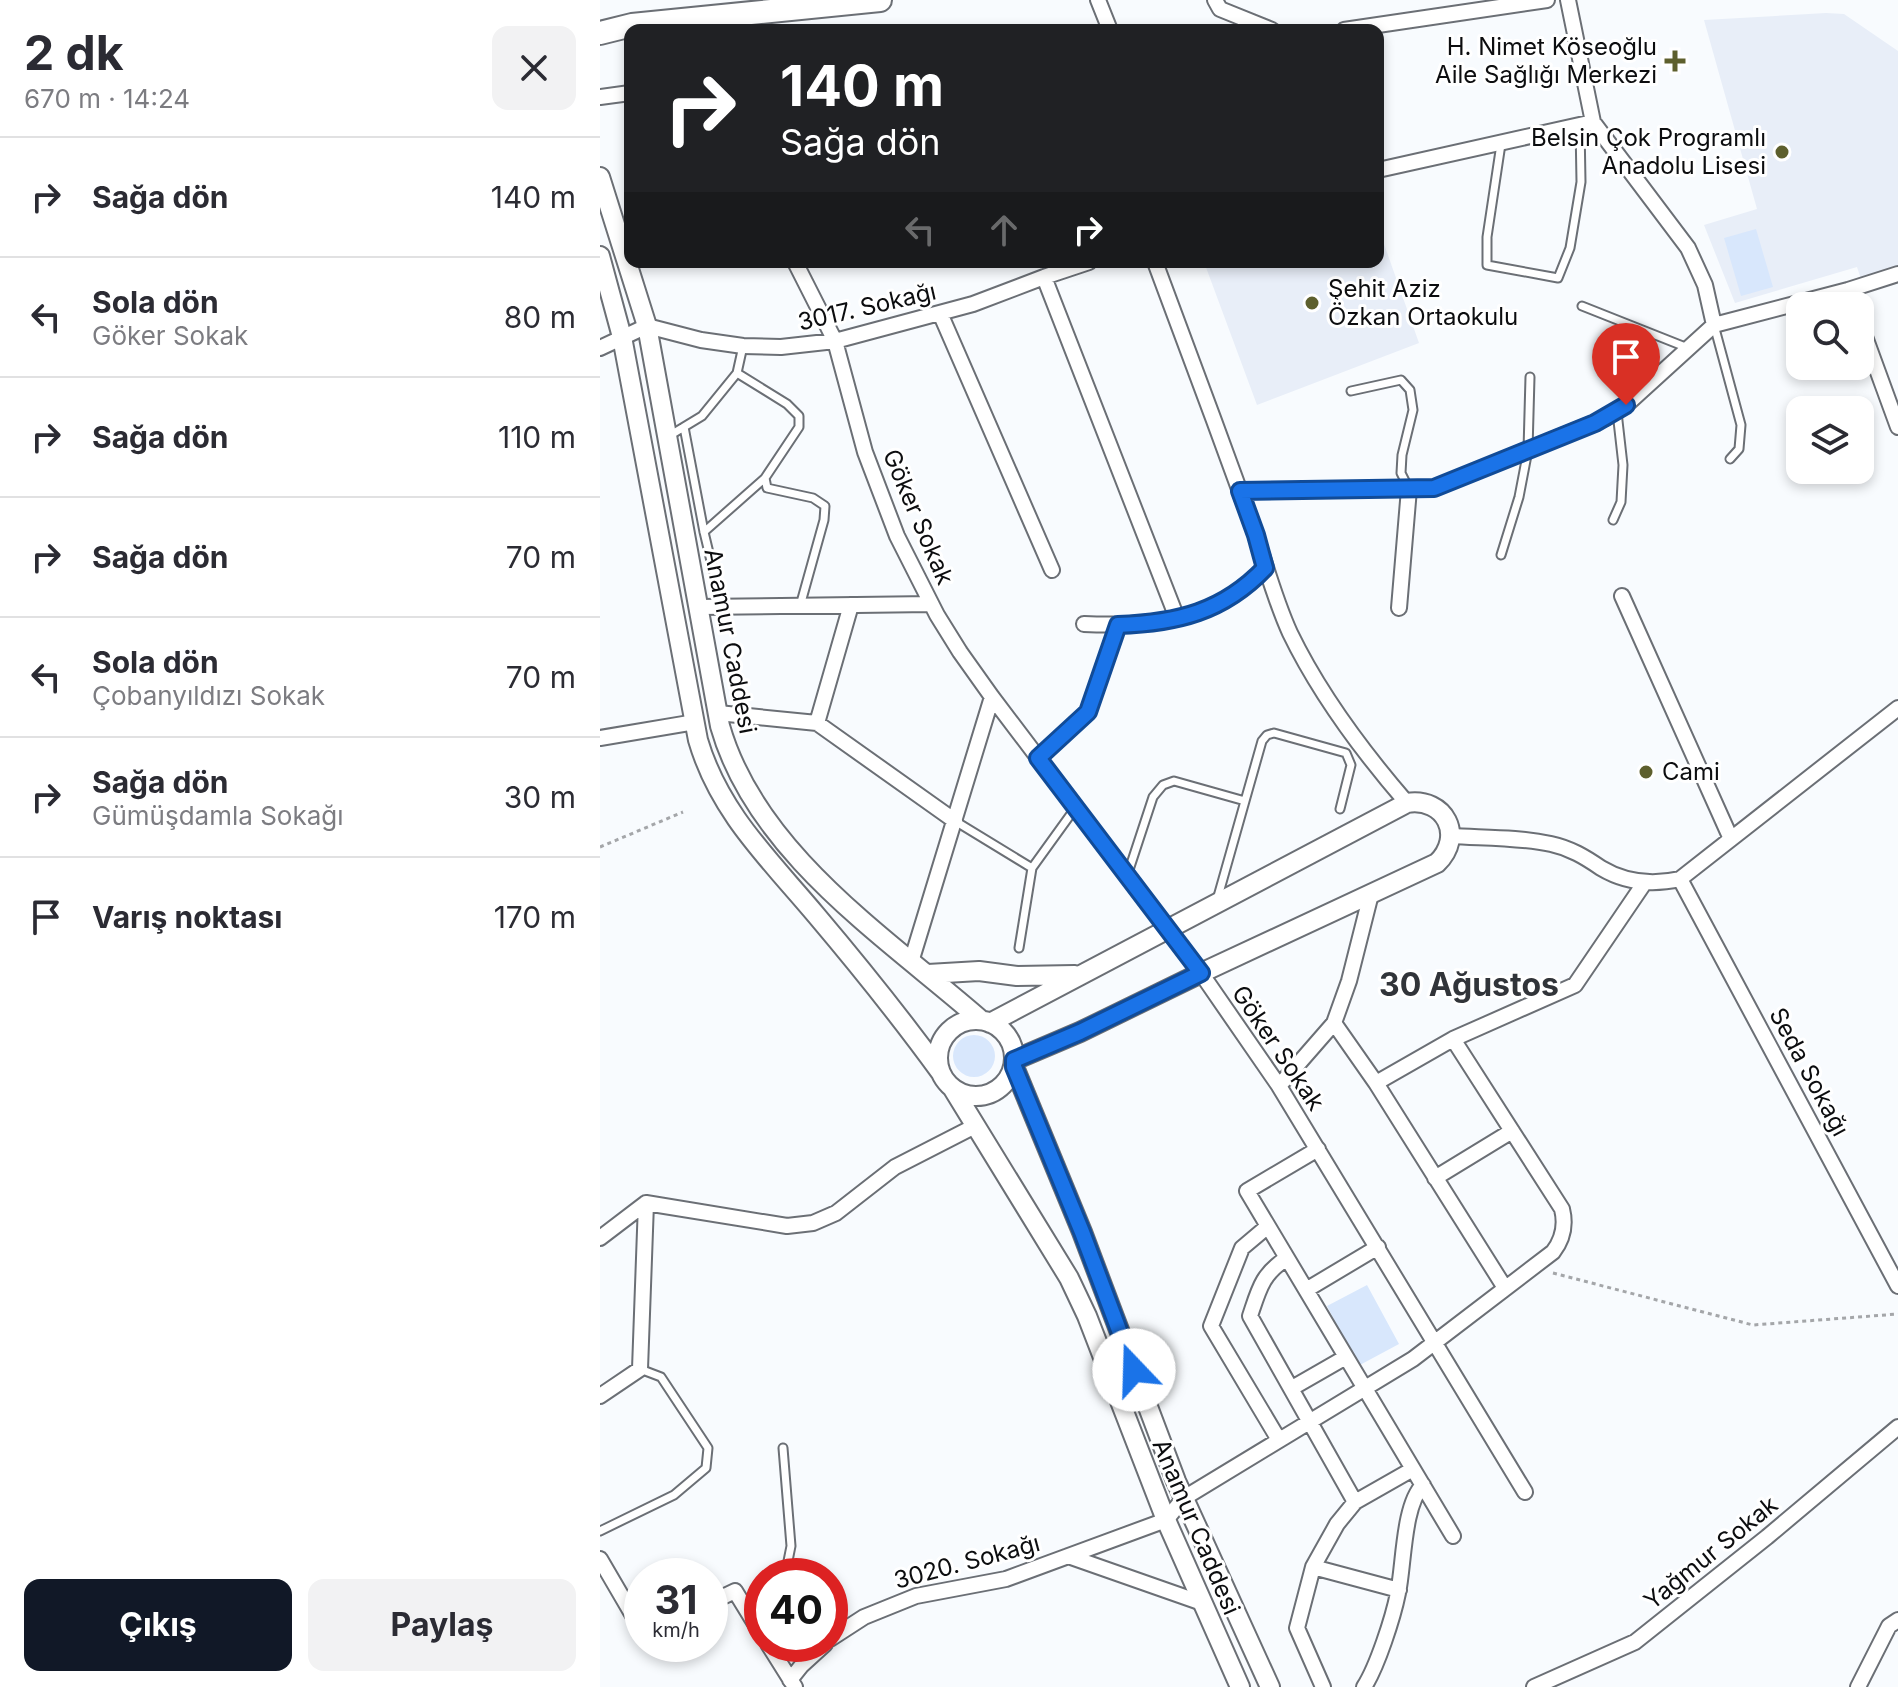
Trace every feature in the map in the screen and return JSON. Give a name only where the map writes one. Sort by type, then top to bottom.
[{"type":"main road","points":[[642,24],[880,0]]},
{"type":"main road","points":[[600,33],[624,27]]},
{"type":"street","points":[[1098,0],[1108,24]]},
{"type":"street","points":[[1215,0],[1220,9],[1257,24]]},
{"type":"street","points":[[1384,24],[1547,0]]},
{"type":"street","points":[[1568,0],[1586,123],[1688,248],[1705,285],[1714,325]]},
{"type":"street","points":[[600,97],[624,94]]},
{"type":"street","points":[[1384,169],[1586,123]]},
{"type":"street","name":"Anamur Caddesi","points":[[600,177],[624,244]]},
{"type":"street","name":"Anamur Caddesi","points":[[600,256],[622,337],[698,740],[710,775],[746,833],[899,1015],[941,1073]]},
{"type":"street","name":"Anamur Caddesi","points":[[631,268],[676,432],[699,607],[718,713],[726,748],[735,769],[767,821],[818,879],[911,962],[985,1021]]},
{"type":"street","name":"Göker Sokak","points":[[798,268],[835,341],[854,415],[880,494],[931,604],[992,697],[1169,929],[1279,1086],[1525,1492]]},
{"type":"street","name":"3017. Sokağı","points":[[647,326],[701,340],[743,346],[781,347],[835,341],[973,304],[1071,268]]},
{"type":"street","points":[[1157,268],[1290,632],[1357,742],[1407,803]]},
{"type":"street","points":[[1240,491],[1434,488],[1617,412],[1714,325],[1898,274]]},
{"type":"street","points":[[1044,277],[1177,618]]},
{"type":"street","points":[[940,313],[1052,570]]},
{"type":"street","points":[[600,348],[647,326]]},
{"type":"street","points":[[1874,361],[1898,427]]},
{"type":"street","points":[[1399,608],[1409,489]]},
{"type":"street","points":[[1084,624],[1118,625],[1192,615],[1222,603],[1265,568]]},
{"type":"street","points":[[1622,596],[1731,839]]},
{"type":"street","points":[[699,607],[931,604]]},
{"type":"street","points":[[817,723],[851,605]]},
{"type":"street","points":[[1038,758],[1088,712],[1118,625]]},
{"type":"street","points":[[911,962],[992,697]]},
{"type":"street","points":[[1451,836],[1549,844],[1579,853],[1625,879],[1645,882],[1680,879],[1898,708]]},
{"type":"street","points":[[718,713],[817,723],[955,821]]},
{"type":"street","points":[[600,738],[695,722]]},
{"type":"street","points":[[985,1021],[1005,1033],[1011,1041],[1014,1063],[1005,1084],[989,1094],[970,1096],[953,1089],[941,1073],[938,1053],[945,1035],[961,1023],[985,1021],[1082,974],[1407,803],[1423,802],[1437,809],[1447,821],[1451,836],[1447,851],[1437,863],[1014,1063]]},
{"type":"street","name":"Seda Sokağı","points":[[1680,879],[1898,1286]]},
{"type":"street","points":[[1376,1083],[1453,1039],[1575,985],[1645,882]]},
{"type":"street","points":[[1279,1086],[1334,1023],[1349,981],[1371,894]]},
{"type":"street","points":[[928,974],[979,971],[1039,977],[1082,974]]},
{"type":"street","points":[[1334,1023],[1376,1083],[1505,1288]]},
{"type":"street","points":[[1166,1520],[1184,1498],[1436,1343],[1557,1246],[1563,1233],[1564,1217],[1558,1202],[1453,1039]]},
{"type":"street","name":"Anamur Caddesi","points":[[1014,1063],[1184,1498],[1270,1687]]},
{"type":"street","name":"Anamur Caddesi","points":[[953,1089],[1069,1278],[1087,1316],[1166,1520],[1240,1687]]},
{"type":"street","points":[[600,1238],[646,1203],[787,1226],[813,1223],[836,1213],[895,1167],[975,1126]]},
{"type":"street","points":[[1435,1178],[1512,1131]]},
{"type":"street","points":[[1318,1149],[1247,1191],[1453,1536]]},
{"type":"street","points":[[600,1396],[640,1369],[646,1203]]},
{"type":"street","points":[[1268,1226],[1242,1248],[1211,1326],[1279,1440]]},
{"type":"street","points":[[1306,1290],[1378,1247]]},
{"type":"street","points":[[1287,1258],[1270,1271],[1261,1283],[1250,1316],[1355,1502]]},
{"type":"street","points":[[1292,1388],[1346,1357]]},
{"type":"street","name":"Yağmur Sokak","points":[[1534,1687],[1635,1642],[1898,1427]]},
{"type":"street","points":[[1323,1687],[1297,1628],[1313,1567],[1337,1524],[1355,1502],[1413,1469]]},
{"type":"street","points":[[1364,1687],[1395,1607],[1410,1509],[1415,1494],[1423,1485]]},
{"type":"street","name":"3020. Sokağı","points":[[848,1627],[864,1617],[916,1596],[1006,1579],[1166,1520]]},
{"type":"street","points":[[1068,1556],[1202,1603]]},
{"type":"street","points":[[600,1559],[624,1600]]},
{"type":"street","points":[[1313,1567],[1399,1590]]},
{"type":"street","points":[[728,1594],[735,1591],[744,1600]]},
{"type":"street","points":[[1858,1687],[1889,1626],[1898,1620]]},
{"type":"street","points":[[779,1662],[793,1684]]},
{"type":"street","points":[[793,1684],[805,1662]]},
{"type":"lane","points":[[1501,142],[1487,237],[1487,265],[1558,278],[1570,248],[1581,182],[1586,123]]},
{"type":"lane","points":[[1582,306],[1688,348]]},
{"type":"lane","points":[[1714,325],[1741,425],[1739,449],[1730,459]]},
{"type":"lane","points":[[722,607],[676,432],[702,416],[737,373],[743,346]]},
{"type":"lane","points":[[704,532],[765,478],[799,427],[799,416],[787,404],[737,373]]},
{"type":"lane","points":[[1501,555],[1519,497],[1528,450],[1530,377]]},
{"type":"lane","points":[[1351,391],[1401,380],[1410,390],[1413,410],[1401,473],[1409,489]]},
{"type":"lane","points":[[1613,520],[1621,502],[1623,465],[1617,412]]},
{"type":"lane","points":[[765,478],[767,488],[813,498],[825,506],[824,520],[800,606]]},
{"type":"lane","points":[[1215,904],[1262,741],[1267,735],[1274,733],[1346,753],[1351,765],[1340,809]]},
{"type":"lane","points":[[1127,875],[1153,797],[1163,785],[1174,781],[1245,801]]},
{"type":"lane","points":[[1019,948],[1032,868],[1076,807]]},
{"type":"lane","points":[[955,821],[1032,868]]},
{"type":"lane","points":[[600,1531],[674,1495],[706,1468],[708,1448],[669,1389],[661,1377],[640,1369]]},
{"type":"lane","points":[[783,1448],[791,1546],[789,1558]]},
{"type":"path","points":[[600,847],[683,812]]},
{"type":"path","points":[[1532,1267],[1753,1325],[1898,1314]]},
{"type":"shaded area","points":[[1844,14],[1898,51],[1898,267],[1861,279],[1857,267],[1735,303],[1704,225],[1757,209],[1704,20]]},
{"type":"shaded area","points":[[1756,229],[1773,287],[1741,296],[1724,238]]},
{"type":"shaded area","name":"Şehit Aziz Özkan Ortaokulu","points":[[1384,244],[1419,343],[1257,405],[1206,268],[1384,268]]},
{"type":"shaded area","points":[[974,1035],[989,1041],[995,1056],[989,1071],[974,1077],[959,1071],[953,1056],[959,1041]]},
{"type":"shaded area","points":[[1367,1285],[1399,1344],[1358,1366],[1327,1306]]},
{"type":"place","name":"H. Nimet Köseoğlu Aile Sağlığı Merkezi","points":[[1675,61]]},
{"type":"place","name":"Belsin Çok Programlı Anadolu Lisesi","points":[[1782,152]]},
{"type":"place","name":"Şehit Aziz Özkan Ortaokulu","points":[[1312,303]]},
{"type":"place","name":"Cami","points":[[1646,772]]},
{"type":"district","name":"30 Ağustos","points":[[1469,985]]},
{"type":"route","points":[[1134,1370],[1082,1232],[1014,1067],[1014,1060],[1080,1032],[1201,973],[1038,758],[1088,712],[1118,625],[1192,615],[1238,593],[1265,568],[1240,491],[1434,488],[1595,423],[1626,405]]}]
